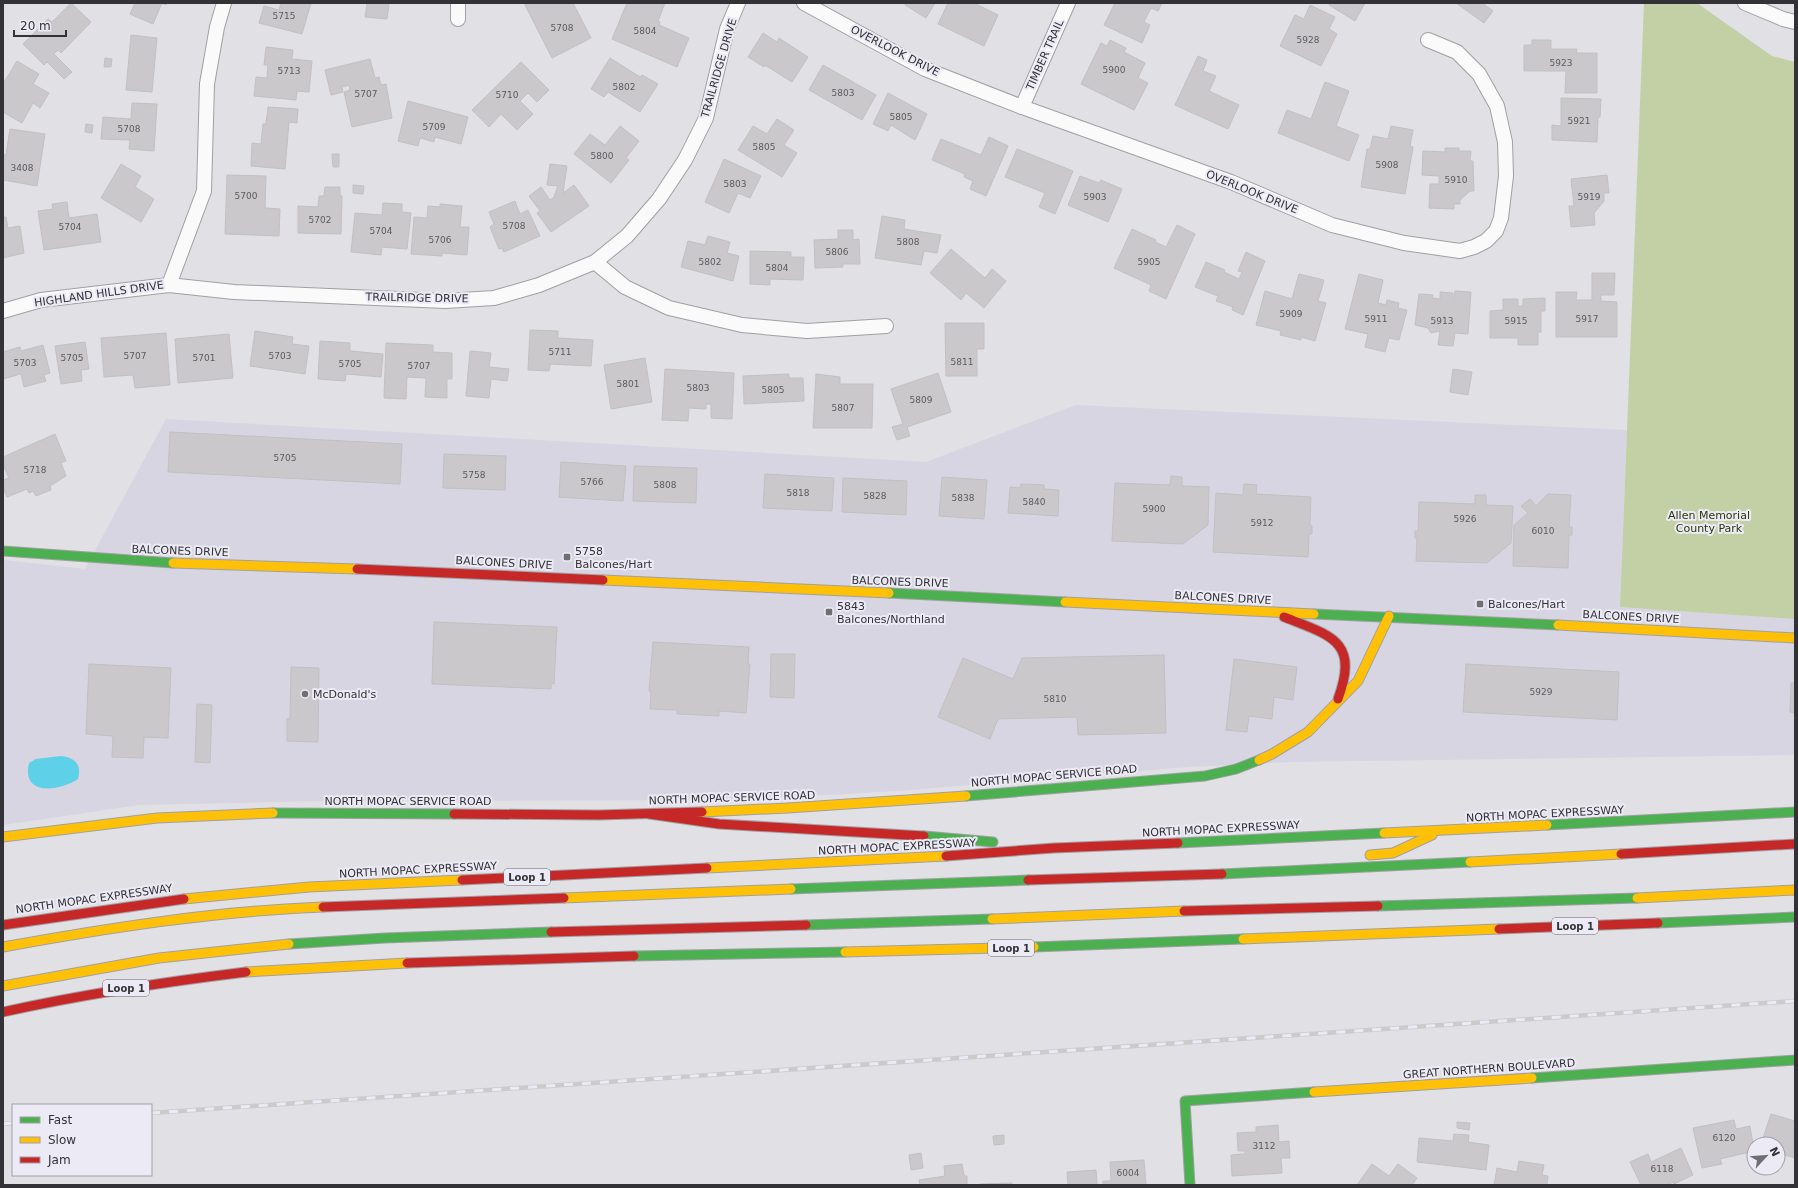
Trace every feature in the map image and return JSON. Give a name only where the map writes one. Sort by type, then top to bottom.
[{"type":"main road","name":"BALCONES DRIVE","points":[[3,551],[145,562],[475,573],[1272,612],[1389,616],[1795,638]]},
{"type":"main road","points":[[1272,612],[1327,634],[1340,646],[1345,658],[1346,672],[1344,684],[1334,706]]},
{"type":"main road","name":"NORTH MOPAC SERVICE ROAD","points":[[3,837],[86,825],[168,816],[249,812],[648,814],[855,804],[1205,776],[1236,769],[1272,754],[1308,732],[1358,681],[1389,616]]},
{"type":"main road","name":"NORTH MOPAC EXPRESSWAY","points":[[3,925],[170,900],[308,887],[912,859],[1054,848],[1440,831],[1795,812]]},
{"type":"main road","points":[[648,814],[719,824],[912,835],[1054,848]]},
{"type":"main road","points":[[1362,855],[1393,853],[1440,831]]},
{"type":"main road","points":[[3,947],[109,928],[222,915],[320,907],[1113,877],[1276,873],[1795,844]]},
{"type":"main road","points":[[1113,877],[1245,863]]},
{"type":"main road","points":[[3,986],[61,974],[167,957],[248,947],[347,939],[438,935],[934,922],[1072,916],[1443,905],[1795,890]]},
{"type":"main road","points":[[1072,916],[1158,921]]},
{"type":"main road","name":"Loop 1","points":[[3,1012],[72,997],[157,983],[250,972],[388,964],[519,959],[1056,947],[1795,917]]},
{"type":"main road","points":[[1268,928],[1355,934]]},
{"type":"main road","name":"GREAT NORTHERN BOULEVARD","points":[[1190,1185],[1185,1101],[1795,1060]]},
{"type":"street","name":"HIGHLAND HILLS DRIVE","points":[[3,311],[41,300],[169,285],[204,191],[207,84],[217,26],[224,3]]},
{"type":"street","points":[[458,3],[458,19]]},
{"type":"street","name":"TRAILRIDGE DRIVE","points":[[169,285],[234,292],[445,301],[494,298],[539,285],[595,262],[627,236],[659,199],[685,160],[706,118],[727,29],[738,3]]},
{"type":"street","name":"OVERLOOK DRIVE","points":[[804,3],[925,69],[1022,107],[1231,182],[1332,225],[1404,243],[1460,251],[1474,247],[1486,241],[1496,231],[1501,218],[1506,176],[1505,142],[1497,106],[1479,74],[1457,52],[1428,40]]},
{"type":"street","name":"TIMBER TRAIL","points":[[1022,107],[1068,3]]},
{"type":"street","points":[[1745,3],[1783,19],[1795,22]]},
{"type":"street","points":[[595,262],[625,287],[669,308],[742,325],[807,331],[886,326]]},
{"type":"shaded area","points":[[1076,405],[1627,430],[1620,606],[1795,619],[1795,755],[1291,762],[1188,767],[898,791],[738,800],[331,801],[139,805],[3,825],[3,560],[85,569],[166,419],[926,462]]},
{"type":"green space","name":"Allen Memorial County Park","points":[[1644,3],[1697,3],[1772,56],[1795,62],[1795,619],[1620,607]]},
{"type":"water","points":[[61,756],[74,760],[79,769],[78,779],[62,786],[52,788],[36,786],[31,782],[28,774],[29,763],[36,759]]},
{"type":"building","points":[[71,3],[91,22],[61,53],[58,50],[54,54],[72,72],[64,79],[47,62],[44,65],[23,44],[48,19],[52,22]]},
{"type":"building","points":[[135,3],[162,3],[153,24],[130,14]]},
{"type":"building","points":[[281,3],[311,3],[302,34],[259,23],[264,6],[279,10]]},
{"type":"building","points":[[367,3],[389,3],[387,19],[365,17]]},
{"type":"building","points":[[528,3],[573,3],[591,38],[552,58],[525,5]]},
{"type":"building","points":[[627,3],[665,3],[658,21],[660,22],[659,25],[689,38],[677,67],[612,39]]},
{"type":"building","points":[[906,3],[935,3],[926,18],[905,5]]},
{"type":"building","points":[[948,3],[974,3],[998,15],[984,46],[938,24]]},
{"type":"building","points":[[1115,3],[1162,3],[1158,11],[1151,8],[1144,22],[1150,25],[1142,43],[1104,25]]},
{"type":"building","points":[[1330,3],[1365,3],[1355,21],[1329,5]]},
{"type":"building","points":[[1456,3],[1482,3],[1493,11],[1484,23]]},
{"type":"building","points":[[1310,5],[1335,17],[1329,29],[1337,34],[1321,66],[1280,46],[1295,15],[1304,19]]},
{"type":"building","points":[[763,33],[777,42],[779,38],[808,57],[792,82],[765,65],[764,67],[748,57]]},
{"type":"building","points":[[131,35],[157,38],[152,92],[126,90]]},
{"type":"building","points":[[1110,40],[1126,48],[1124,52],[1145,63],[1138,78],[1148,83],[1134,110],[1081,84],[1101,43],[1107,46]]},
{"type":"building","points":[[1532,40],[1551,40],[1551,49],[1577,49],[1576,53],[1597,53],[1597,93],[1565,93],[1566,71],[1524,71],[1524,45],[1532,45]]},
{"type":"building","points":[[266,47],[293,50],[292,59],[312,61],[309,92],[297,91],[296,100],[254,96],[256,77],[267,78],[268,65],[264,65]]},
{"type":"building","points":[[1198,56],[1207,60],[1203,71],[1216,76],[1209,91],[1239,105],[1228,129],[1175,105]]},
{"type":"building","points":[[105,58],[112,59],[111,67],[104,67]]},
{"type":"building","points":[[610,58],[640,77],[642,75],[658,84],[640,112],[608,92],[604,97],[591,89]]},
{"type":"building","points":[[370,59],[375,78],[379,77],[381,85],[386,84],[392,118],[352,127],[344,92],[350,90],[349,85],[342,87],[343,92],[331,95],[325,70]]},
{"type":"building","points":[[17,61],[39,74],[33,84],[49,93],[40,108],[33,103],[22,123],[3,112],[3,84]]},
{"type":"building","points":[[521,62],[549,90],[537,102],[528,93],[520,101],[533,114],[517,130],[501,114],[489,127],[472,110]]},
{"type":"building","points":[[823,65],[876,95],[862,120],[809,90]]},
{"type":"building","points":[[1325,82],[1349,91],[1336,126],[1359,135],[1349,161],[1278,133],[1287,110],[1311,119]]},
{"type":"building","points":[[888,93],[927,114],[915,140],[891,125],[888,131],[873,124]]},
{"type":"building","points":[[1561,98],[1601,99],[1600,117],[1598,117],[1597,142],[1552,140],[1552,125],[1561,126]]},
{"type":"building","points":[[408,101],[468,117],[461,144],[435,137],[434,142],[420,138],[418,146],[398,141]]},
{"type":"building","points":[[132,103],[157,104],[154,151],[129,149],[130,140],[101,139],[103,117],[131,119]]},
{"type":"building","points":[[268,107],[298,109],[297,123],[289,122],[285,169],[251,166],[252,143],[261,144],[263,124],[266,124]]},
{"type":"building","points":[[777,119],[794,130],[784,145],[797,153],[782,177],[738,150],[753,126],[767,134]]},
{"type":"building","points":[[86,124],[93,125],[92,133],[85,132]]},
{"type":"building","points":[[620,126],[639,141],[626,158],[629,160],[611,183],[574,154],[590,134],[605,145]]},
{"type":"building","points":[[1391,126],[1413,130],[1410,146],[1413,147],[1405,194],[1361,187],[1367,149],[1370,149],[1373,136],[1388,139]]},
{"type":"building","points":[[10,129],[45,134],[37,186],[3,180],[3,154],[6,155]]},
{"type":"building","points":[[989,137],[1008,146],[986,196],[970,189],[973,181],[964,177],[965,174],[932,160],[941,139],[981,155]]},
{"type":"building","points":[[1445,148],[1459,148],[1459,151],[1471,151],[1470,161],[1473,161],[1474,191],[1470,191],[1460,200],[1460,204],[1454,204],[1454,209],[1429,208],[1430,184],[1439,184],[1439,176],[1422,175],[1423,151],[1445,152]]},
{"type":"building","points":[[1017,149],[1073,171],[1055,214],[1039,207],[1045,193],[1005,177]]},
{"type":"building","points":[[332,154],[339,154],[339,167],[333,167]]},
{"type":"building","points":[[724,159],[761,176],[750,198],[738,193],[729,213],[705,202]]},
{"type":"building","points":[[121,164],[141,176],[135,187],[154,199],[141,222],[101,198]]},
{"type":"building","points":[[550,164],[567,166],[563,193],[574,185],[589,206],[551,232],[537,213],[540,211],[529,196],[541,187],[550,200],[554,197],[558,186],[547,185]]},
{"type":"building","points":[[227,175],[266,176],[265,208],[280,209],[279,236],[225,234]]},
{"type":"building","points":[[1607,175],[1609,193],[1604,193],[1604,201],[1594,213],[1595,225],[1571,227],[1569,206],[1574,206],[1571,179]]},
{"type":"building","points":[[1080,176],[1099,183],[1101,180],[1122,189],[1108,222],[1068,205]]},
{"type":"building","points":[[353,185],[364,186],[363,194],[353,193]]},
{"type":"building","points":[[325,187],[340,187],[340,196],[342,196],[341,234],[298,233],[298,206],[318,207],[319,196],[324,196]]},
{"type":"building","points":[[515,201],[520,214],[528,210],[540,236],[504,252],[502,248],[499,249],[490,227],[494,224],[489,212]]},
{"type":"building","points":[[67,202],[69,218],[97,214],[101,242],[44,250],[38,211],[53,209],[52,204]]},
{"type":"building","points":[[383,203],[402,204],[402,212],[411,213],[407,249],[382,247],[381,255],[351,252],[355,213],[382,215]]},
{"type":"building","points":[[440,204],[462,206],[460,227],[469,227],[467,255],[442,253],[442,256],[411,254],[414,217],[427,218],[428,206],[440,207]]},
{"type":"building","points":[[882,216],[905,220],[904,229],[941,235],[937,253],[924,251],[921,265],[875,258]]},
{"type":"building","points":[[3,217],[6,217],[8,228],[20,226],[24,253],[3,258]]},
{"type":"building","points":[[1177,225],[1195,234],[1166,299],[1149,291],[1151,285],[1114,268],[1132,229],[1156,240],[1155,242],[1166,247]]},
{"type":"building","points":[[838,230],[853,230],[853,240],[859,239],[860,264],[843,264],[843,267],[815,268],[814,240],[838,239]]},
{"type":"building","points":[[708,236],[730,242],[727,253],[739,256],[733,281],[681,267],[688,241],[705,245]]},
{"type":"building","points":[[951,249],[985,278],[992,269],[1006,281],[984,308],[966,293],[961,300],[930,273]]},
{"type":"building","points":[[750,251],[791,252],[791,257],[804,257],[803,280],[770,279],[770,285],[750,284]]},
{"type":"building","points":[[1246,252],[1265,261],[1243,315],[1232,310],[1233,307],[1216,301],[1218,296],[1195,287],[1206,262],[1225,270],[1224,272],[1239,279],[1242,272],[1238,271]]},
{"type":"building","points":[[1592,273],[1615,273],[1614,295],[1601,295],[1601,301],[1617,302],[1617,337],[1556,337],[1556,292],[1577,292],[1576,300],[1592,300]]},
{"type":"building","points":[[1299,274],[1324,280],[1318,301],[1326,303],[1315,341],[1301,337],[1301,340],[1280,335],[1281,331],[1256,325],[1265,291],[1292,299]]},
{"type":"building","points":[[1359,274],[1383,280],[1378,303],[1386,305],[1387,300],[1399,303],[1398,308],[1407,310],[1399,340],[1389,338],[1385,352],[1365,347],[1368,334],[1345,329]]},
{"type":"building","points":[[1455,291],[1471,292],[1468,334],[1455,333],[1453,346],[1438,345],[1440,331],[1431,333],[1428,328],[1415,325],[1419,294],[1433,295],[1432,298],[1440,299],[1440,292],[1453,293],[1454,301]]},
{"type":"building","points":[[1545,298],[1545,311],[1541,311],[1541,332],[1538,332],[1538,345],[1518,345],[1518,338],[1490,338],[1490,311],[1503,310],[1503,299],[1518,299],[1518,306],[1523,306],[1523,299]]},
{"type":"building","points":[[945,323],[984,323],[984,349],[977,349],[977,376],[946,376]]},
{"type":"building","points":[[530,330],[558,331],[558,338],[593,340],[591,366],[550,364],[549,371],[528,370]]},
{"type":"building","points":[[255,331],[293,337],[292,344],[309,346],[305,374],[250,366]]},
{"type":"building","points":[[166,333],[170,385],[135,388],[133,375],[104,377],[101,338]]},
{"type":"building","points":[[229,334],[233,378],[178,383],[175,339]]},
{"type":"building","points":[[320,341],[350,343],[350,351],[383,354],[381,377],[346,374],[345,381],[318,379]]},
{"type":"building","points":[[85,342],[89,369],[81,370],[82,381],[61,384],[55,346]]},
{"type":"building","points":[[386,343],[433,345],[433,352],[452,353],[452,379],[447,379],[447,398],[425,397],[426,378],[407,377],[406,399],[384,398]]},
{"type":"building","points":[[43,345],[50,373],[44,375],[46,381],[24,387],[21,374],[3,379],[3,352],[20,347],[21,351]]},
{"type":"building","points":[[470,351],[491,353],[489,367],[509,369],[507,381],[491,379],[489,398],[466,396]]},
{"type":"building","points":[[645,358],[652,402],[611,409],[604,365]]},
{"type":"building","points":[[665,369],[734,373],[732,419],[711,418],[711,404],[706,404],[706,409],[689,408],[688,421],[662,420]]},
{"type":"building","points":[[1453,369],[1472,372],[1468,395],[1450,392]]},
{"type":"building","points":[[938,373],[951,412],[907,427],[910,436],[897,440],[892,427],[903,424],[891,389]]},
{"type":"building","points":[[789,374],[789,378],[803,378],[804,401],[744,404],[743,376]]},
{"type":"building","points":[[816,374],[840,377],[840,384],[873,384],[872,428],[813,428]]},
{"type":"building","points":[[170,432],[402,444],[400,484],[168,472]]},
{"type":"building","points":[[55,434],[66,461],[61,463],[66,476],[50,486],[51,490],[36,496],[33,491],[29,493],[27,489],[7,497],[3,488],[3,480],[9,478],[3,465],[3,457]]},
{"type":"building","points":[[444,454],[506,456],[505,490],[443,488]]},
{"type":"building","points":[[561,462],[626,466],[623,501],[559,497]]},
{"type":"building","points":[[634,466],[697,468],[696,503],[633,501]]},
{"type":"building","points":[[765,474],[834,478],[832,511],[763,508]]},
{"type":"building","points":[[1171,476],[1182,477],[1182,486],[1209,487],[1208,525],[1183,544],[1112,541],[1115,483],[1170,485]]},
{"type":"building","points":[[942,477],[987,480],[984,519],[939,516]]},
{"type":"building","points":[[843,478],[907,481],[906,515],[842,512]]},
{"type":"building","points":[[1021,484],[1044,485],[1044,489],[1059,490],[1058,516],[1008,513],[1010,487],[1020,488]]},
{"type":"building","points":[[1244,484],[1257,485],[1256,494],[1311,497],[1310,525],[1312,526],[1312,534],[1309,534],[1308,557],[1213,552],[1216,493],[1243,495]]},
{"type":"building","points":[[1548,494],[1571,495],[1569,527],[1572,527],[1572,535],[1569,535],[1568,568],[1513,566],[1514,525],[1528,513],[1521,506],[1530,499],[1536,506]]},
{"type":"building","points":[[1475,495],[1486,495],[1486,505],[1513,506],[1511,543],[1487,563],[1416,561],[1417,538],[1415,538],[1415,531],[1418,531],[1419,502],[1475,504]]},
{"type":"building","points":[[434,622],[557,627],[554,684],[551,683],[551,689],[432,684]]},
{"type":"building","points":[[653,642],[749,647],[748,664],[750,664],[746,713],[719,711],[719,716],[677,714],[677,710],[650,709],[651,691],[649,691]]},
{"type":"building","points":[[771,654],[795,654],[794,698],[770,697]]},
{"type":"building","points":[[1164,655],[1166,733],[1078,735],[1077,717],[998,719],[990,739],[938,717],[963,658],[1013,679],[1022,658]]},
{"type":"building","points":[[1234,659],[1297,667],[1293,700],[1274,697],[1272,719],[1249,716],[1247,732],[1226,730]]},
{"type":"building","points":[[89,664],[171,668],[168,738],[144,737],[143,758],[112,757],[113,736],[86,734]]},
{"type":"building","points":[[1466,664],[1619,672],[1617,720],[1463,712]]},
{"type":"building","name":"McDonald's","points":[[291,667],[319,668],[318,742],[287,741],[287,719],[290,719]]},
{"type":"building","points":[[1791,683],[1795,683],[1795,713],[1790,712]]},
{"type":"building","points":[[197,704],[212,705],[210,763],[195,762]]},
{"type":"building","points":[[1771,1114],[1795,1121],[1795,1158],[1786,1155],[1786,1136],[1764,1136]]},
{"type":"building","points":[[1734,1120],[1736,1129],[1750,1126],[1752,1136],[1746,1136],[1746,1153],[1720,1159],[1722,1164],[1702,1168],[1693,1128]]},
{"type":"building","points":[[1457,1122],[1470,1123],[1469,1130],[1457,1128]]},
{"type":"building","points":[[1278,1125],[1279,1142],[1289,1141],[1290,1158],[1281,1158],[1282,1173],[1232,1176],[1231,1155],[1245,1154],[1245,1151],[1238,1151],[1237,1133],[1256,1132],[1256,1127]]},
{"type":"building","points":[[1454,1134],[1469,1135],[1468,1142],[1489,1145],[1486,1170],[1417,1162],[1419,1138],[1453,1141]]},
{"type":"building","points":[[1004,1135],[1004,1144],[994,1145],[993,1136]]},
{"type":"building","points":[[1681,1148],[1693,1175],[1674,1184],[1673,1182],[1667,1185],[1641,1185],[1630,1162],[1648,1154],[1651,1162]]},
{"type":"building","points":[[921,1153],[923,1168],[911,1170],[909,1155]]},
{"type":"building","points":[[1144,1160],[1146,1185],[1103,1185],[1103,1181],[1111,1181],[1110,1162]]},
{"type":"building","points":[[1519,1161],[1544,1165],[1542,1175],[1548,1176],[1547,1185],[1494,1185],[1497,1168],[1517,1172]]},
{"type":"building","points":[[962,1164],[964,1176],[967,1176],[967,1185],[920,1185],[919,1180],[945,1176],[944,1166]]},
{"type":"building","points":[[1372,1164],[1389,1176],[1398,1164],[1417,1178],[1412,1185],[1357,1185]]},
{"type":"building","points":[[1096,1170],[1097,1185],[1068,1185],[1067,1172]]},
{"type":"building","points":[[1012,1183],[1012,1185],[980,1185],[980,1184]]},
{"type":"railway","points":[[152,1113],[1795,1001]]},
{"type":"railway","points":[[3,1124],[12,1123]]},
{"type":"traffic: fast","points":[[3,551],[173,563]]},
{"type":"traffic: fast","points":[[889,593],[1065,602]]},
{"type":"traffic: fast","points":[[1314,614],[1558,625]]},
{"type":"traffic: fast","points":[[966,796],[1205,776],[1236,769],[1259,760]]},
{"type":"traffic: fast","points":[[1547,825],[1795,812]]},
{"type":"traffic: fast","points":[[273,813],[454,814]]},
{"type":"traffic: fast","points":[[1178,843],[1384,833]]},
{"type":"traffic: fast","points":[[924,836],[993,842]]},
{"type":"traffic: fast","points":[[1222,874],[1470,862]]},
{"type":"traffic: fast","points":[[791,889],[1028,880]]},
{"type":"traffic: fast","points":[[1378,906],[1637,898]]},
{"type":"traffic: fast","points":[[1658,923],[1795,917]]},
{"type":"traffic: fast","points":[[806,925],[992,919]]},
{"type":"traffic: fast","points":[[289,944],[385,938],[551,932]]},
{"type":"traffic: fast","points":[[1034,947],[1243,939]]},
{"type":"traffic: fast","points":[[634,956],[845,952]]},
{"type":"traffic: fast","points":[[1532,1078],[1795,1060]]},
{"type":"traffic: fast","points":[[1190,1185],[1185,1101],[1314,1092]]},
{"type":"traffic: slow","points":[[173,563],[357,569]]},
{"type":"traffic: slow","points":[[603,580],[889,593]]},
{"type":"traffic: slow","points":[[1065,602],[1314,614]]},
{"type":"traffic: slow","points":[[1259,760],[1272,754],[1308,732],[1358,681],[1389,616]]},
{"type":"traffic: slow","points":[[1558,625],[1795,638]]},
{"type":"traffic: slow","points":[[702,812],[788,808],[966,796]]},
{"type":"traffic: slow","points":[[3,837],[157,818],[273,813]]},
{"type":"traffic: slow","points":[[1384,833],[1547,825]]},
{"type":"traffic: slow","points":[[1370,855],[1393,853],[1432,835]]},
{"type":"traffic: slow","points":[[1470,862],[1621,854]]},
{"type":"traffic: slow","points":[[707,868],[946,856]]},
{"type":"traffic: slow","points":[[184,899],[309,887],[462,880]]},
{"type":"traffic: slow","points":[[564,898],[791,889]]},
{"type":"traffic: slow","points":[[1637,898],[1795,890]]},
{"type":"traffic: slow","points":[[3,947],[162,921],[243,912],[323,907]]},
{"type":"traffic: slow","points":[[992,919],[1184,911]]},
{"type":"traffic: slow","points":[[1243,939],[1499,929]]},
{"type":"traffic: slow","points":[[3,986],[159,958],[289,944]]},
{"type":"traffic: slow","points":[[845,952],[1034,947]]},
{"type":"traffic: slow","points":[[246,972],[407,963]]},
{"type":"traffic: slow","points":[[1314,1092],[1532,1078]]},
{"type":"traffic: jam","points":[[357,569],[603,580]]},
{"type":"traffic: jam","points":[[1284,617],[1316,630],[1328,636],[1337,643],[1343,653],[1345,664],[1344,680],[1338,699]]},
{"type":"traffic: jam","points":[[454,814],[599,815],[702,812]]},
{"type":"traffic: jam","points":[[649,814],[719,824],[924,836]]},
{"type":"traffic: jam","points":[[946,856],[1054,848],[1178,843]]},
{"type":"traffic: jam","points":[[1621,854],[1795,844]]},
{"type":"traffic: jam","points":[[462,880],[707,868]]},
{"type":"traffic: jam","points":[[1028,880],[1222,874]]},
{"type":"traffic: jam","points":[[323,907],[564,898]]},
{"type":"traffic: jam","points":[[3,925],[184,899]]},
{"type":"traffic: jam","points":[[1184,911],[1378,906]]},
{"type":"traffic: jam","points":[[1499,929],[1658,923]]},
{"type":"traffic: jam","points":[[551,932],[806,925]]},
{"type":"traffic: jam","points":[[407,963],[634,956]]},
{"type":"traffic: jam","points":[[3,1012],[124,989],[246,972]]},
{"type":"place","name":"5758 Balcones/Hart","points":[[567,557]]},
{"type":"place","name":"Balcones/Hart","points":[[1480,604]]},
{"type":"place","name":"5843 Balcones/Northland","points":[[829,612]]},
{"type":"place","name":"McDonald's","points":[[305,694]]}]
